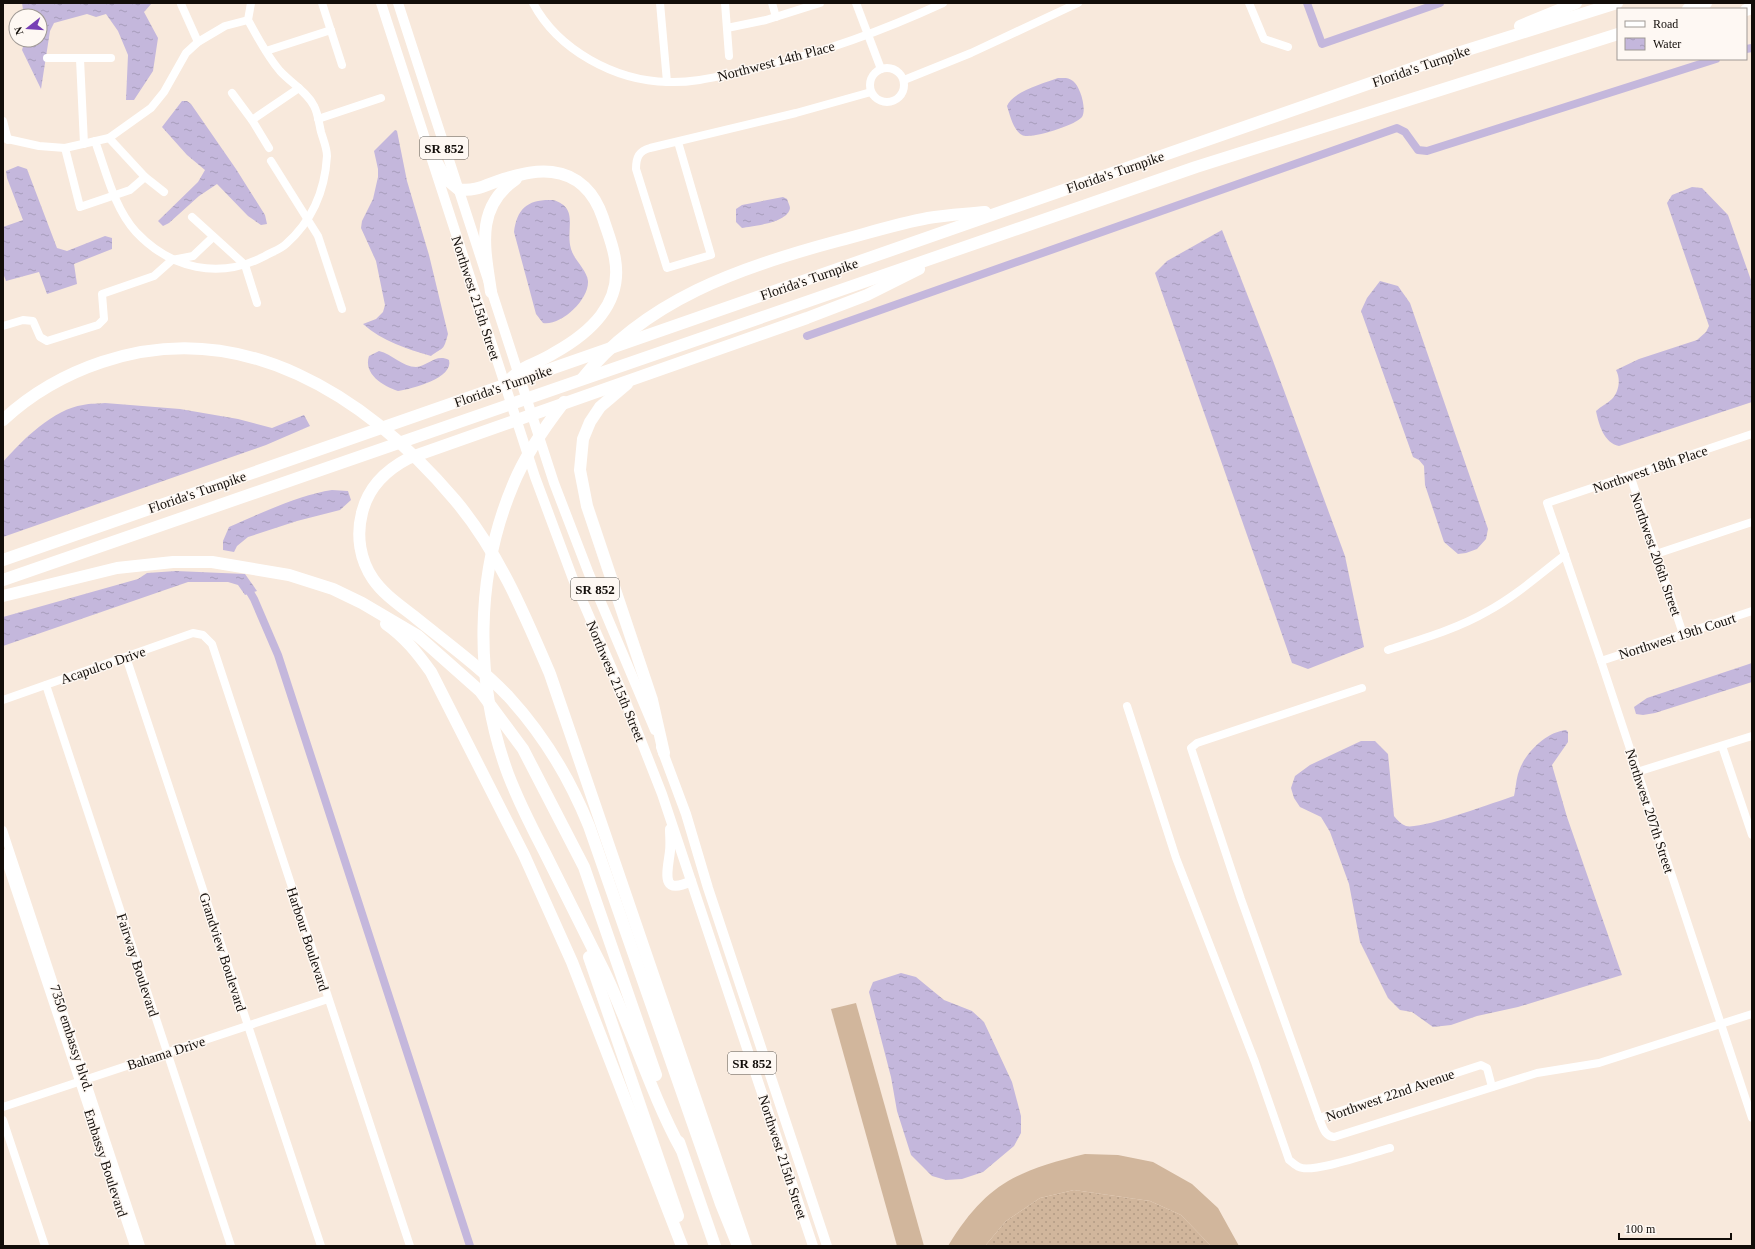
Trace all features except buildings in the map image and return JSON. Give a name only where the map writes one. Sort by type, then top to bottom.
[{"type":"highway","points":[[1448,56],[1576,3]]},
{"type":"highway","name":"Florida's Turnpike","points":[[3,560],[1448,56],[1617,3]]},
{"type":"highway","points":[[1691,8],[1706,3]]},
{"type":"highway","name":"Florida's Turnpike","points":[[3,580],[1196,167],[1617,34]]},
{"type":"highway","points":[[427,145],[446,179],[458,189],[473,189],[508,178],[537,172],[552,172],[575,180],[587,189],[598,205],[608,235],[615,258],[615,291],[600,318],[586,332],[558,351],[523,368],[502,386]]},
{"type":"highway","points":[[491,292],[485,252],[485,232],[488,214],[502,190],[520,176]]},
{"type":"highway","points":[[681,1149],[665,1120],[656,1092],[604,971],[508,775],[497,742],[485,680],[483,630],[489,562],[499,522],[513,484],[528,454],[548,422],[588,372],[610,350],[664,308],[716,280],[774,259],[928,218],[1004,210]]},
{"type":"highway","points":[[738,1246],[720,1204],[589,826],[572,787],[535,729],[508,696],[461,654],[379,587],[364,560],[359,539],[360,520],[371,490],[384,474],[400,463],[425,452],[867,295],[962,247]]},
{"type":"highway","points":[[3,420],[45,389],[78,371],[128,355],[179,348],[196,348],[234,352],[270,362],[306,378],[353,406],[391,435],[425,467],[456,501],[482,536],[525,616],[550,674],[746,1246]]},
{"type":"highway","points":[[636,378],[607,401],[592,418],[583,439],[580,470],[587,506],[652,700],[664,753]]},
{"type":"highway","points":[[3,596],[117,568],[173,562],[212,562],[289,575],[333,589],[362,603],[418,636],[480,691],[523,749],[584,868],[715,1246]]},
{"type":"highway","points":[[267,571],[344,601],[379,620],[396,632],[415,650],[431,672],[524,855],[572,962],[682,1246]]},
{"type":"highway","points":[[566,896],[594,970],[688,1246]]},
{"type":"main road","name":"Northwest 215th Street","points":[[381,3],[518,428],[558,541],[637,730],[671,821],[813,1246]]},
{"type":"main road","name":"Northwest 215th Street","points":[[398,3],[533,422],[582,558],[664,753],[686,814],[708,888],[828,1246]]},
{"type":"main road","points":[[671,821],[671,847],[666,869],[667,879],[670,884],[674,886],[682,885],[691,881]]},
{"type":"street","points":[[95,141],[114,195],[135,231],[151,246],[172,260],[186,265],[222,269],[245,265],[286,245],[309,218],[321,194],[327,154],[314,106],[299,88],[282,73],[266,52],[248,20],[251,3]]},
{"type":"street","points":[[322,3],[342,65]]},
{"type":"street","name":"Northwest 14th Place","points":[[532,3],[561,38],[583,55],[605,68],[624,75],[667,82],[710,79],[804,56],[868,34],[943,3]]},
{"type":"street","points":[[660,3],[667,82]]},
{"type":"street","points":[[726,3],[730,56]]},
{"type":"street","points":[[772,3],[776,17]]},
{"type":"street","points":[[727,28],[776,17],[820,3]]},
{"type":"street","points":[[856,3],[881,69]]},
{"type":"street","points":[[904,80],[971,53],[1078,3]]},
{"type":"street","points":[[1249,3],[1264,39],[1288,47]]},
{"type":"street","points":[[181,4],[198,42]]},
{"type":"street","points":[[3,121],[5,139],[39,146],[65,148],[109,138],[151,108],[164,92],[186,53],[198,42],[225,26],[248,20]]},
{"type":"street","points":[[266,52],[331,30]]},
{"type":"street","points":[[47,58],[111,58]]},
{"type":"street","points":[[80,59],[84,144]]},
{"type":"street","points":[[881,69],[894,69],[899,72],[904,80],[902,95],[892,102],[880,102],[875,99],[871,92],[870,83],[872,77],[881,69]]},
{"type":"street","points":[[252,120],[299,88]]},
{"type":"street","points":[[678,142],[711,255],[667,268],[636,169],[636,160],[639,154],[644,150],[796,113],[871,92]]},
{"type":"street","points":[[232,93],[252,120],[269,148]]},
{"type":"street","points":[[318,120],[381,98]]},
{"type":"street","points":[[109,138],[145,177],[164,192]]},
{"type":"street","points":[[65,148],[80,207],[130,190],[145,177]]},
{"type":"street","points":[[271,161],[309,218],[318,236],[342,309]]},
{"type":"street","points":[[192,217],[245,265],[257,303]]},
{"type":"street","points":[[3,326],[23,320],[33,321],[40,336],[46,341],[98,325],[104,319],[102,294],[154,276],[172,260],[193,256],[213,237]]},
{"type":"street","name":"Northwest 18th Place","points":[[1547,503],[1752,434]]},
{"type":"street","name":"Northwest 206th Street","points":[[1630,475],[1683,634]]},
{"type":"street","name":"Northwest 207th Street","points":[[1547,503],[1751,1114]]},
{"type":"street","points":[[1656,554],[1752,522]]},
{"type":"street","points":[[1388,650],[1451,629],[1489,611],[1565,555]]},
{"type":"street","name":"Northwest 19th Court","points":[[1601,661],[1752,611]]},
{"type":"street","name":"Acapulco Drive","points":[[3,700],[193,633],[203,635]]},
{"type":"street","name":"Harbour Boulevard","points":[[203,635],[212,644],[410,1246]]},
{"type":"street","name":"Grandview Boulevard","points":[[126,657],[321,1246]]},
{"type":"street","name":"Fairway Boulevard","points":[[46,685],[231,1246]]},
{"type":"street","points":[[1319,1118],[1241,899],[1191,748],[1197,743],[1362,688]]},
{"type":"street","points":[[1127,706],[1176,858],[1255,1062],[1289,1160],[1300,1168],[1307,1169],[1332,1164],[1390,1148]]},
{"type":"street","points":[[1637,772],[1752,736]]},
{"type":"street","points":[[1722,746],[1750,823],[1752,835]]},
{"type":"street","name":"7350 embassy blvd.","points":[[3,830],[82,1080],[141,1246]]},
{"type":"street","name":"Embassy Boulevard","points":[[3,853],[82,1080],[134,1246]]},
{"type":"street","name":"Bahama Drive","points":[[3,1107],[328,999]]},
{"type":"street","name":"Northwest 22nd Avenue","points":[[1492,1086],[1487,1068],[1481,1065],[1319,1118],[1325,1133],[1329,1137],[1334,1137],[1492,1086],[1537,1073],[1599,1063],[1752,1014]]},
{"type":"street","points":[[3,1120],[45,1246]]},
{"type":"shaded area","points":[[856,1003],[924,1246],[897,1246],[831,1009]]},
{"type":"shaded area","points":[[1085,1154],[1118,1155],[1153,1162],[1192,1184],[1218,1208],[1239,1246],[1211,1246],[1181,1215],[1150,1201],[1074,1190],[1040,1198],[1006,1221],[985,1246],[948,1246],[976,1208],[990,1194],[1005,1183],[1021,1174],[1040,1167]]},
{"type":"shaded area","points":[[1074,1190],[1150,1201],[1181,1215],[1211,1246],[985,1246],[1006,1221],[1040,1198]]},
{"type":"water","points":[[22,3],[152,3],[144,12],[158,38],[153,71],[134,100],[126,100],[128,55],[118,31],[106,14],[96,17],[87,14],[54,23],[50,31],[48,44],[48,8],[23,8]]},
{"type":"water","points":[[23,48],[47,48],[41,89],[22,50]]},
{"type":"water","points":[[1058,78],[1069,79],[1076,84],[1083,103],[1084,109],[1082,117],[1062,128],[1043,134],[1027,136],[1019,133],[1014,126],[1007,106],[1010,101],[1022,92]]},
{"type":"water","points":[[182,101],[187,101],[191,104],[236,169],[265,215],[267,224],[261,225],[248,216],[217,184],[199,196],[169,223],[163,226],[158,221],[198,182],[205,170],[187,155],[162,127]]},
{"type":"water","points":[[395,130],[397,131],[407,181],[429,255],[448,334],[442,348],[431,356],[387,340],[363,324],[376,319],[383,312],[385,305],[376,261],[361,228],[362,221],[373,199],[378,177],[378,169],[374,151]]},
{"type":"water","points":[[18,166],[27,169],[57,248],[67,251],[105,236],[112,238],[112,249],[74,264],[77,284],[47,294],[39,272],[6,281],[3,273],[3,227],[23,220],[7,178],[6,171]]},
{"type":"water","points":[[1692,187],[1702,188],[1728,215],[1752,283],[1752,402],[1619,446],[1610,441],[1603,433],[1596,411],[1610,401],[1618,389],[1619,381],[1616,370],[1639,359],[1697,340],[1706,332],[1709,326],[1667,203],[1672,195]]},
{"type":"water","points":[[783,197],[787,199],[790,208],[788,213],[783,217],[769,223],[742,228],[736,222],[736,209],[742,205]]},
{"type":"water","points":[[553,200],[566,208],[569,214],[571,249],[588,281],[584,296],[573,310],[558,320],[550,323],[543,323],[536,314],[514,232],[518,217],[525,207],[530,203],[537,201]]},
{"type":"water","points":[[1222,230],[1272,358],[1345,556],[1364,647],[1308,669],[1292,663],[1155,273],[1167,261]]},
{"type":"water","points":[[1380,281],[1398,286],[1410,303],[1488,529],[1486,539],[1477,549],[1466,553],[1458,554],[1444,542],[1425,485],[1424,466],[1419,460],[1413,457],[1361,311],[1367,298]]},
{"type":"water","points":[[379,351],[411,366],[416,367],[436,359],[444,358],[449,360],[449,366],[445,372],[431,382],[398,391],[386,386],[372,374],[369,368],[369,356]]},
{"type":"water","points":[[105,403],[180,409],[238,419],[272,428],[304,415],[310,426],[266,445],[3,537],[3,462],[29,435],[61,412],[86,404]]},
{"type":"water","points":[[332,490],[348,491],[351,500],[340,510],[297,521],[248,537],[237,546],[234,552],[223,550],[223,541],[229,527],[293,500],[319,492]]},
{"type":"water","points":[[176,571],[245,574],[257,591],[245,595],[238,585],[228,582],[188,582],[3,646],[3,617],[138,579],[147,573]]},
{"type":"water","points":[[1752,663],[1752,682],[1655,713],[1643,715],[1636,714],[1634,707],[1647,698]]},
{"type":"water","points":[[1566,730],[1568,732],[1568,742],[1552,765],[1567,817],[1622,975],[1518,1007],[1477,1016],[1451,1025],[1433,1027],[1412,1012],[1400,1010],[1388,998],[1360,942],[1349,884],[1330,832],[1321,817],[1300,807],[1294,798],[1291,788],[1295,776],[1310,765],[1361,741],[1375,741],[1388,754],[1394,816],[1399,822],[1406,826],[1427,824],[1514,796],[1517,777],[1526,757],[1537,744],[1544,739]]},
{"type":"water","points":[[901,973],[916,977],[944,1000],[972,1011],[984,1022],[1012,1082],[1021,1116],[1021,1133],[1014,1146],[983,1172],[962,1179],[946,1180],[932,1176],[911,1155],[897,1111],[891,1077],[869,992],[873,982]]},
{"type":"waterway","points":[[1307,3],[1322,44],[1440,3]]},
{"type":"waterway","points":[[1747,49],[1752,48]]},
{"type":"waterway","points":[[807,336],[1397,128],[1405,132],[1418,150],[1427,151],[1713,60]]},
{"type":"waterway","points":[[245,584],[254,599],[278,655],[470,1246]]}]
